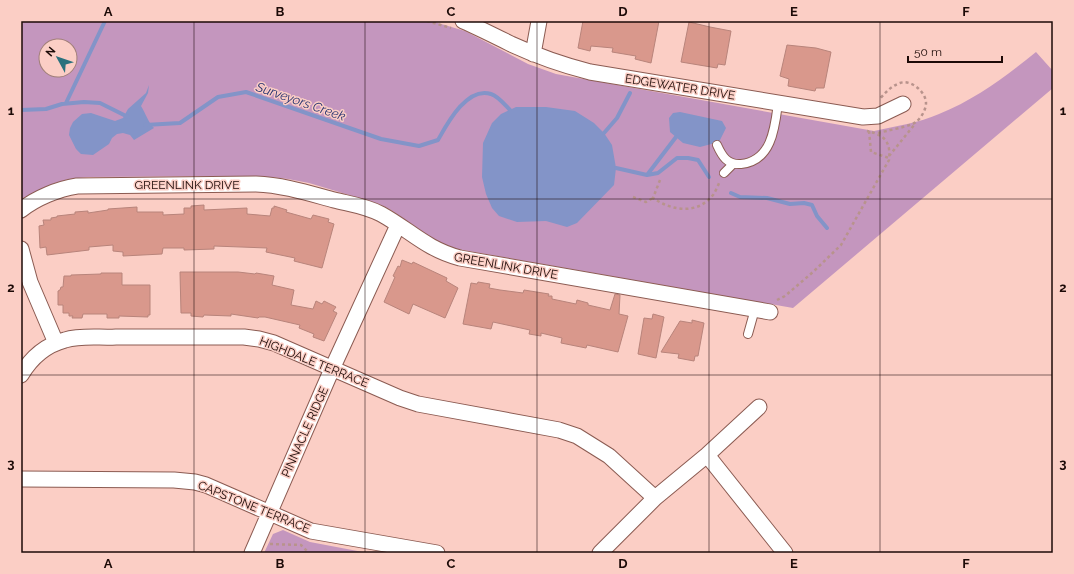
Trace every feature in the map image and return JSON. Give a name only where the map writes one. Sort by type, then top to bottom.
[{"type":"street","points":[[533,54],[539,21]]},
{"type":"street","name":"EDGEWATER DRIVE","points":[[460,25],[480,28],[533,54],[563,65],[590,72],[869,118],[878,116],[903,104]]},
{"type":"street","name":"GREENLINK DRIVE","points":[[21,210],[36,200],[57,191],[76,186],[264,185],[296,189],[379,213],[432,248],[460,258],[755,309],[771,306]]},
{"type":"street","name":"PINNACLE RIDGE","points":[[252,553],[332,368],[398,225]]},
{"type":"street","points":[[21,250],[30,282],[56,343]]},
{"type":"street","name":"HIGHDALE TERRACE","points":[[21,375],[39,353],[56,343],[76,338],[251,338],[274,343],[400,398],[418,404],[559,430],[577,436],[609,456],[655,498]]},
{"type":"street","points":[[600,553],[655,498],[707,455],[759,407]]},
{"type":"street","points":[[707,455],[785,553]]},
{"type":"street","name":"CAPSTONE TERRACE","points":[[21,479],[190,481],[206,485],[312,531],[436,553]]},
{"type":"lane","points":[[717,145],[725,160],[733,164],[745,164],[755,161],[771,142],[778,103]]},
{"type":"lane","points":[[724,173],[733,164]]},
{"type":"lane","points":[[748,334],[755,309]]},
{"type":"path","points":[[426,21],[460,25]]},
{"type":"path","points":[[771,306],[775,301],[785,296],[813,272],[841,245],[889,157],[916,124]]},
{"type":"path","points":[[863,130],[878,133],[886,141],[890,150],[889,157]]},
{"type":"path","points":[[869,131],[872,152],[889,157]]},
{"type":"path","points":[[653,198],[668,206],[681,209],[695,207],[702,204],[713,195],[724,173]]},
{"type":"path","points":[[633,197],[646,202],[653,198],[660,180]]},
{"type":"path","points":[[269,544],[301,545],[310,553]]},
{"type":"shaded area","points":[[24,21],[431,21],[465,31],[528,64],[556,74],[874,131],[924,120],[953,108],[990,86],[1036,52],[1053,71],[1053,88],[793,308],[457,249],[444,245],[391,210],[379,204],[309,183],[288,179],[242,176],[88,177],[69,179],[55,183],[21,199],[21,26]]},
{"type":"shaded area","points":[[283,530],[310,542],[368,553],[264,553],[273,534]]},
{"type":"water","points":[[149,85],[148,93],[141,106],[154,128],[134,140],[130,135],[123,133],[117,134],[112,138],[109,144],[93,155],[81,154],[76,149],[69,135],[70,128],[73,122],[82,114],[91,113],[115,121],[123,118],[128,109],[146,93]]},
{"type":"water","points":[[516,107],[546,107],[575,111],[594,123],[604,133],[612,145],[616,168],[614,185],[577,223],[567,227],[546,221],[517,222],[499,216],[492,208],[486,194],[482,177],[483,143],[492,123],[501,114]]},
{"type":"water","points":[[680,112],[722,121],[726,128],[719,142],[700,147],[683,143],[670,132],[669,118],[673,113]]},
{"type":"building","points":[[583,21],[659,21],[651,63],[635,59],[636,56],[612,52],[613,48],[591,46],[590,51],[578,48]]},
{"type":"building","points":[[689,22],[731,31],[725,65],[718,64],[717,68],[681,62]]},
{"type":"building","points":[[787,45],[816,48],[831,52],[824,88],[816,88],[815,91],[788,86],[789,79],[780,76]]},
{"type":"building","points":[[204,205],[204,210],[247,208],[247,214],[270,216],[274,206],[287,210],[286,212],[311,219],[313,215],[329,219],[328,222],[334,224],[322,268],[294,261],[295,258],[266,252],[267,248],[214,246],[214,249],[184,250],[184,248],[163,248],[162,254],[123,256],[123,252],[113,251],[113,245],[89,247],[89,250],[47,255],[46,247],[40,248],[39,226],[44,225],[43,220],[51,220],[51,218],[57,216],[75,214],[75,212],[88,211],[88,213],[108,209],[137,207],[137,212],[163,212],[163,215],[184,214],[184,208]]},
{"type":"building","points":[[402,260],[412,264],[413,262],[447,278],[446,281],[458,288],[445,318],[413,304],[409,314],[384,302],[395,277],[393,276],[398,266],[400,267]]},
{"type":"building","points":[[180,272],[238,272],[274,276],[272,285],[294,290],[291,305],[313,309],[316,301],[322,304],[324,301],[336,307],[333,311],[337,313],[324,341],[313,337],[314,334],[299,328],[300,325],[265,317],[258,318],[231,314],[231,316],[191,316],[191,313],[181,313]]},
{"type":"building","points":[[122,273],[122,285],[150,285],[150,315],[148,315],[148,317],[119,316],[119,318],[107,318],[107,314],[83,314],[82,318],[72,318],[73,316],[69,316],[69,313],[63,313],[63,305],[58,305],[58,291],[61,287],[63,287],[64,276]]},
{"type":"building","points":[[478,282],[490,284],[489,288],[523,293],[524,290],[549,294],[548,296],[552,296],[552,299],[576,304],[577,300],[588,303],[588,305],[610,310],[615,294],[620,295],[619,314],[628,316],[618,352],[587,345],[586,348],[561,343],[562,338],[541,333],[541,336],[529,334],[530,330],[493,322],[491,329],[463,324],[471,283],[477,284]]},
{"type":"building","points":[[653,314],[664,317],[656,358],[638,354],[644,318],[652,319]]},
{"type":"building","points":[[692,320],[704,323],[698,356],[695,356],[694,361],[678,358],[679,354],[661,352],[680,321],[692,323]]},
{"type":"waterway","points":[[66,103],[105,21]]},
{"type":"waterway","name":"Surveyors Creek","points":[[145,125],[180,123],[218,97],[246,92],[381,139],[419,146],[438,140],[452,116],[466,101],[474,96],[482,93],[494,95],[510,110]]},
{"type":"waterway","points":[[604,133],[617,118],[630,93]]},
{"type":"waterway","name":"Surveyors Creek","points":[[21,110],[46,109],[62,104],[84,102],[100,103],[128,117]]},
{"type":"waterway","points":[[647,175],[676,137]]},
{"type":"waterway","points":[[616,168],[647,175],[658,173],[677,158],[688,158],[698,160],[709,177]]},
{"type":"waterway","points":[[731,193],[740,197],[767,198],[790,204],[804,203],[812,205],[817,216],[827,228]]}]
